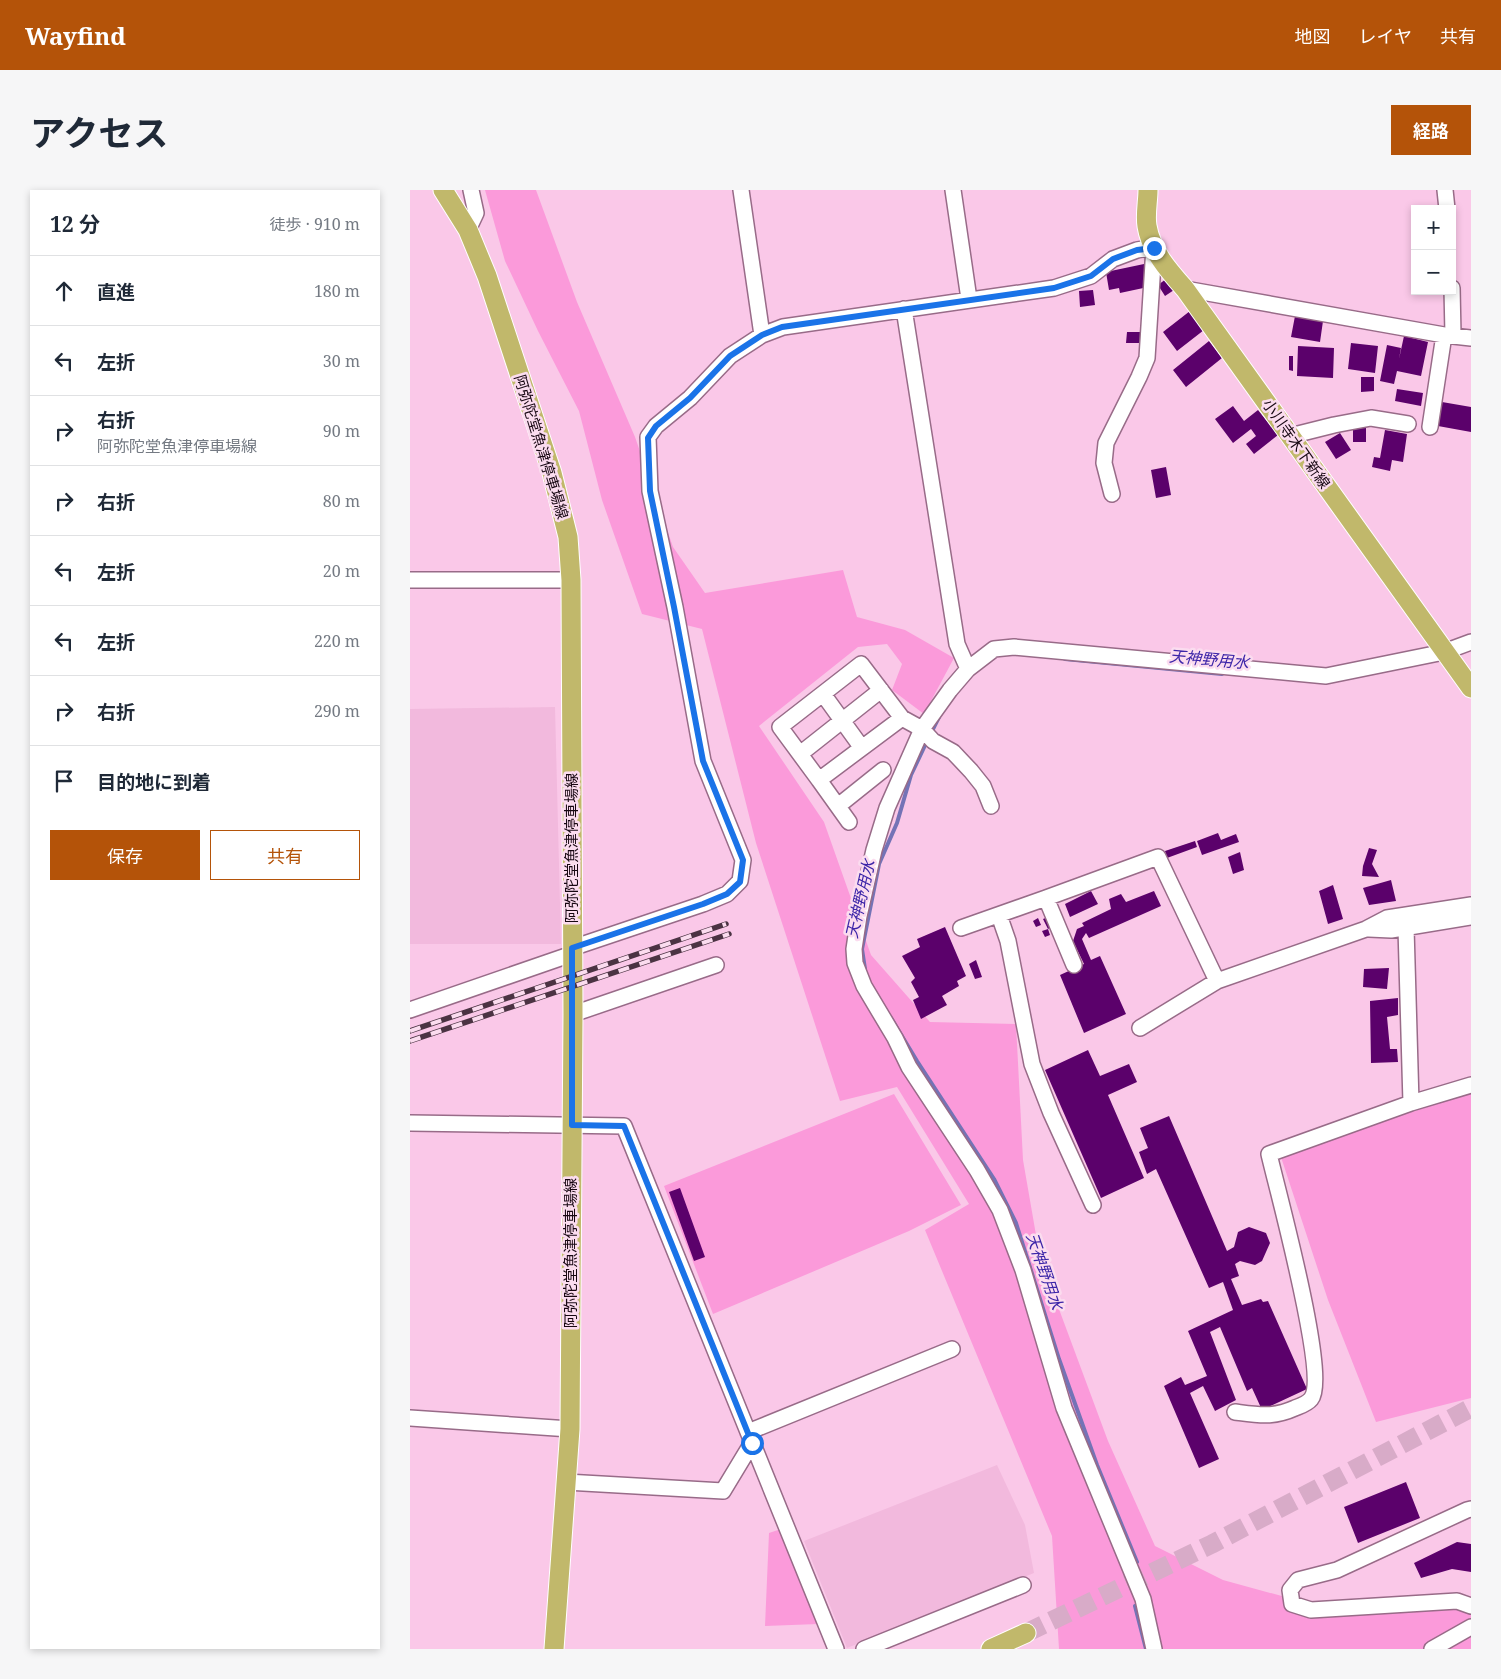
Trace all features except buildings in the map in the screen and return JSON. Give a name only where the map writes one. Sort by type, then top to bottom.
[{"type":"main road","name":"阿弥陀堂魚津停車場線","points":[[443,190],[468,230],[487,276],[552,473],[568,537],[571,580],[572,951],[570,1429],[554,1649]]},
{"type":"main road","name":"小川寺木下新線","points":[[1148,190],[1147,225],[1154,248],[1471,688]]},
{"type":"main road","points":[[991,1649],[1026,1634]]},
{"type":"street","points":[[468,230],[476,213],[471,190]]},
{"type":"street","points":[[741,190],[762,335]]},
{"type":"street","points":[[953,190],[970,299]]},
{"type":"street","points":[[1446,190],[1447,205]]},
{"type":"street","points":[[410,1010],[703,904],[727,894],[740,882],[743,860],[703,761],[650,491],[648,438],[656,426],[690,398],[730,356],[762,335],[782,327],[1054,288],[1091,276],[1113,259],[1137,250],[1154,248],[1147,358],[1106,443],[1104,463],[1112,494]]},
{"type":"street","points":[[1185,289],[1471,338]]},
{"type":"street","points":[[1430,427],[1448,335],[1451,295]]},
{"type":"street","points":[[904,309],[956,644],[968,669]]},
{"type":"street","points":[[1290,436],[1371,418],[1408,424]]},
{"type":"street","points":[[410,580],[571,580]]},
{"type":"street","points":[[1154,1649],[1143,1599],[1064,1408],[1023,1270],[1000,1210],[977,1170],[909,1068],[895,1038],[864,986],[855,963],[854,949],[859,916],[874,850],[888,808],[922,728],[968,669],[994,649],[1014,647],[1326,676],[1444,652],[1471,642]]},
{"type":"street","points":[[849,822],[780,727],[861,664],[902,718],[922,728],[933,741],[952,752],[972,771],[983,786],[991,806]]},
{"type":"street","points":[[800,754],[841,719],[880,690]]},
{"type":"street","points":[[823,694],[862,748]]},
{"type":"street","points":[[819,780],[902,718]]},
{"type":"street","points":[[838,806],[883,770]]},
{"type":"street","points":[[961,928],[1158,857],[1217,981]]},
{"type":"street","points":[[1046,898],[1074,965]]},
{"type":"street","points":[[1140,1028],[1217,981],[1366,929],[1387,918],[1471,905]]},
{"type":"street","points":[[999,915],[1008,941],[1032,1064],[1051,1113],[1093,1205]]},
{"type":"street","points":[[1366,929],[1391,930],[1471,917]]},
{"type":"street","points":[[1406,928],[1411,1103]]},
{"type":"street","points":[[572,1014],[716,965]]},
{"type":"street","points":[[1235,1412],[1258,1415],[1281,1414],[1303,1405],[1312,1398],[1316,1382],[1314,1352],[1304,1298],[1269,1154],[1411,1103],[1471,1085]]},
{"type":"street","points":[[410,1123],[624,1126],[836,1649]]},
{"type":"street","points":[[566,1482],[723,1491],[750,1438],[952,1349]]},
{"type":"street","points":[[410,1418],[570,1429]]},
{"type":"street","points":[[1471,1509],[1337,1570],[1298,1580],[1290,1590],[1292,1604],[1310,1610],[1457,1601],[1471,1606]]},
{"type":"street","points":[[864,1649],[1024,1585]]},
{"type":"street","points":[[1432,1649],[1471,1627]]},
{"type":"shaded area","points":[[485,190],[536,190],[577,302],[635,437],[673,547],[705,593],[843,570],[857,617],[905,630],[954,658],[924,714],[892,690],[902,664],[887,644],[858,647],[759,726],[824,822],[871,955],[930,1022],[1016,1024],[1023,1160],[1040,1258],[1108,1441],[1155,1546],[1223,1580],[1329,1609],[1432,1611],[1471,1601],[1471,1649],[1059,1649],[1052,1536],[925,1230],[969,1204],[897,1087],[840,1101],[756,843],[702,629],[642,614],[602,500],[579,411],[505,261]]},
{"type":"shaded area","points":[[555,707],[561,944],[410,944],[410,709]]},
{"type":"shaded area","points":[[1471,1093],[1471,1398],[1376,1422],[1328,1300],[1280,1154]]},
{"type":"shaded area","points":[[894,1094],[961,1205],[909,1231],[713,1314],[664,1186]]},
{"type":"shaded area","points":[[997,1465],[1025,1525],[1034,1573],[847,1648],[804,1541]]},
{"type":"shaded area","points":[[781,1529],[818,1624],[765,1626],[769,1533]]},
{"type":"waterway","name":"天神野用水","points":[[1065,659],[1222,674]]},
{"type":"waterway","name":"天神野用水","points":[[931,733],[939,717]]},
{"type":"waterway","name":"天神野用水","points":[[865,969],[862,949],[879,864],[897,823],[911,775],[928,739]]},
{"type":"waterway","name":"天神野用水","points":[[891,1018],[994,1179],[1016,1223],[1059,1359],[1097,1465],[1137,1562]]},
{"type":"waterway","name":"天神野用水","points":[[1135,1606],[1146,1649]]},
{"type":"tunnel","points":[[1026,1633],[1212,1544],[1471,1408]]},
{"type":"railway","points":[[410,1031],[726,924]]},
{"type":"railway","points":[[410,1041],[729,934]]},
{"type":"route","points":[[752,1443],[624,1126],[572,1125],[572,948],[703,904],[727,894],[740,882],[743,860],[703,761],[650,491],[648,438],[656,426],[690,398],[730,356],[762,335],[782,327],[1054,288],[1091,276],[1113,259],[1137,250],[1154,248]]}]
